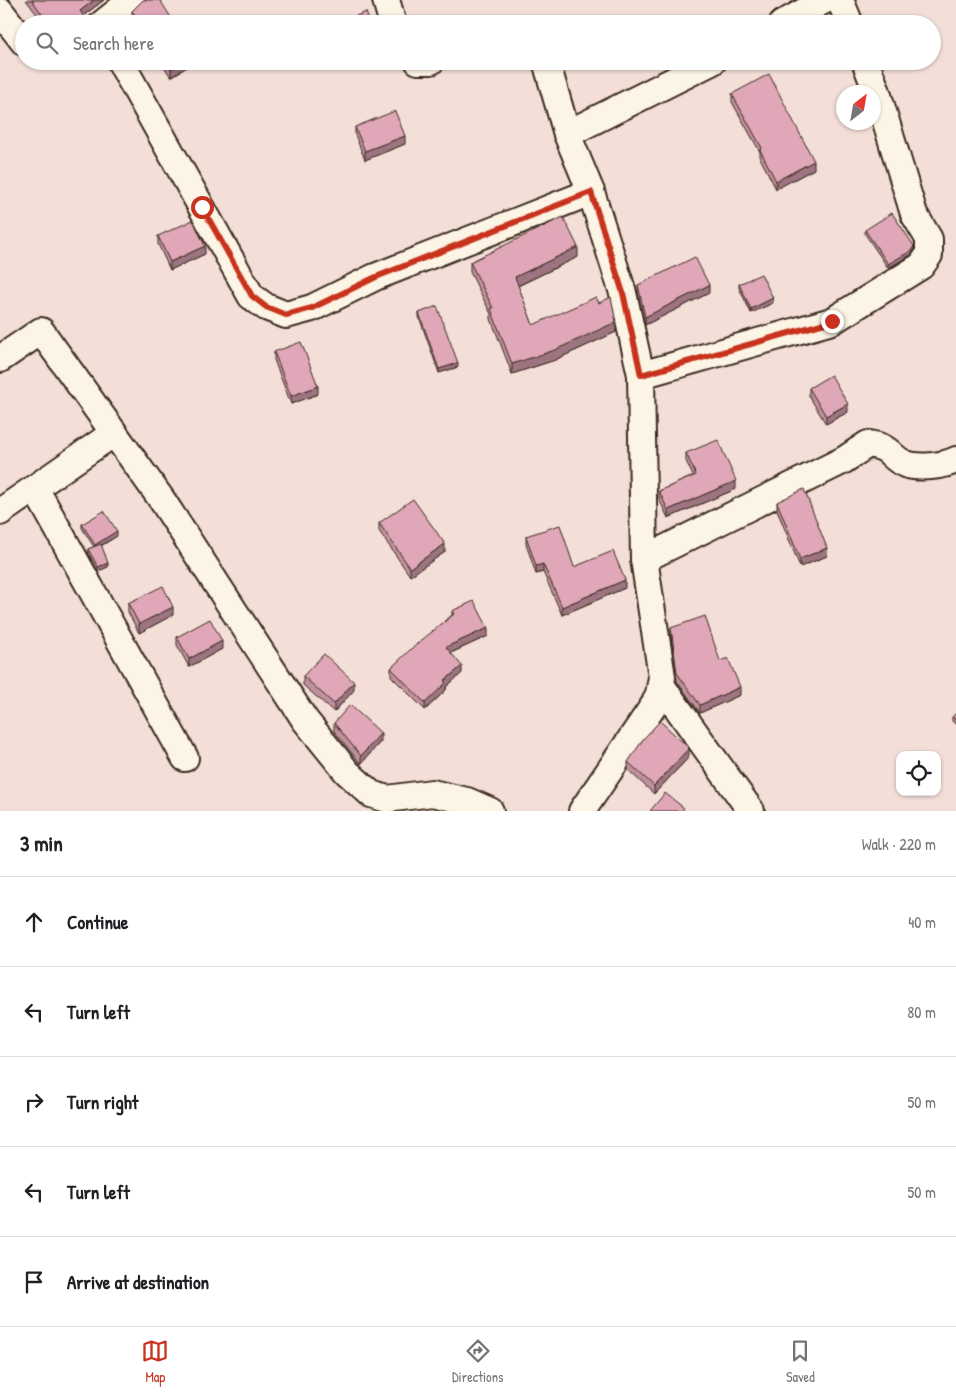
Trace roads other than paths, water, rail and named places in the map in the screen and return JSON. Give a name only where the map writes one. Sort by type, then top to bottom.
[{"type":"street","points":[[113,15],[132,0]]},
{"type":"street","points":[[386,0],[390,15]]},
{"type":"street","points":[[798,15],[825,0]]},
{"type":"street","points":[[840,0],[846,15]]},
{"type":"street","points":[[0,11],[15,30]]},
{"type":"street","points":[[125,70],[252,296],[266,307],[286,315],[312,308],[376,277],[591,192]]},
{"type":"street","points":[[549,70],[567,134],[591,192],[623,293],[641,375],[644,559],[662,677],[654,705],[582,811]]},
{"type":"street","points":[[567,134],[694,70]]},
{"type":"street","points":[[641,375],[832,321],[921,266],[929,255],[929,239],[914,214],[868,70]]},
{"type":"street","points":[[0,360],[40,331],[162,500],[306,720],[347,772],[371,794],[387,799],[432,793],[467,801],[490,811]]},
{"type":"street","points":[[0,512],[114,433]]},
{"type":"street","points":[[644,559],[844,460],[868,444],[883,446],[905,464],[925,466],[956,460]]},
{"type":"street","points":[[34,488],[185,758]]},
{"type":"street","points":[[661,684],[751,811]]}]
